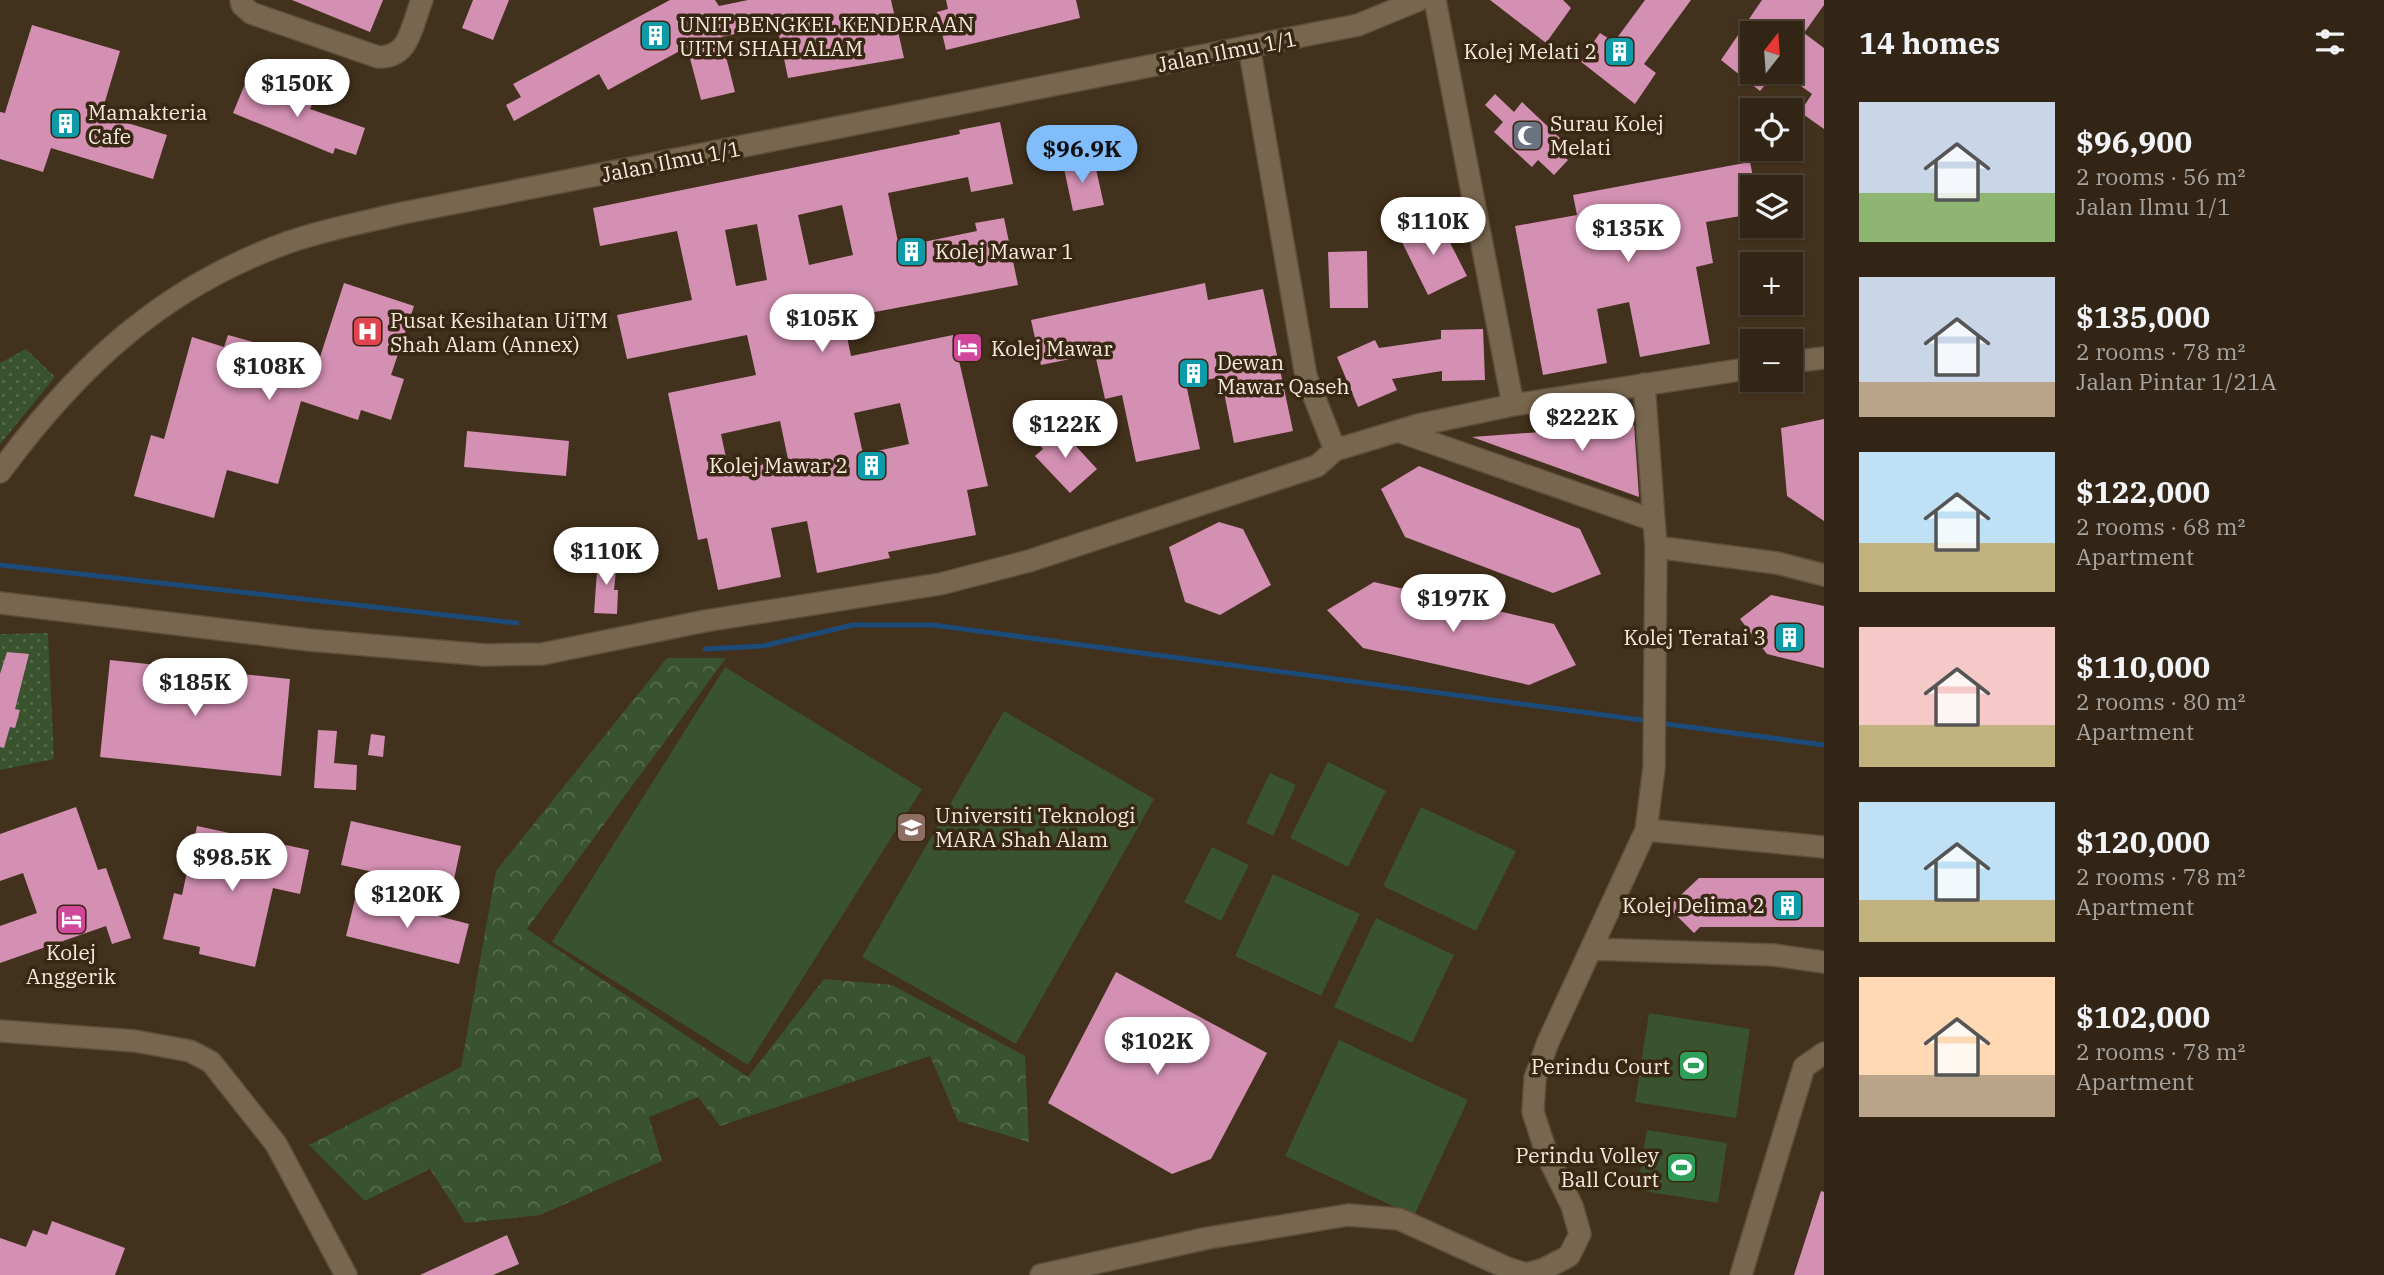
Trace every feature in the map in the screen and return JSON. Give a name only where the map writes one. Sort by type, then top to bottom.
[{"type":"street","points":[[241,0],[242,5],[251,13],[378,57],[393,57],[402,52],[422,0]]},
{"type":"street","name":"Jalan Ilmu 1/1","points":[[0,471],[60,395],[110,345],[157,309],[221,270],[289,242],[403,213],[1358,25],[1419,0]]},
{"type":"street","points":[[1434,0],[1513,405]]},
{"type":"street","points":[[1249,46],[1306,376],[1335,450]]},
{"type":"street","points":[[1803,360],[1824,358]]},
{"type":"street","points":[[4,602],[309,640],[485,655],[542,654],[705,621],[940,584],[1029,561],[1317,466],[1335,450],[1398,431],[1513,405],[1740,370]]},
{"type":"street","points":[[1041,1275],[1208,1238],[1348,1215],[1399,1219],[1526,1274],[1569,1256],[1580,1234],[1572,1206],[1547,1155],[1533,1112],[1534,1090],[1548,1042],[1646,830],[1654,751],[1656,547],[1644,384]]},
{"type":"street","points":[[1398,431],[1653,520]]},
{"type":"street","points":[[1656,547],[1777,563],[1824,575]]},
{"type":"street","points":[[1646,830],[1824,847]]},
{"type":"street","points":[[1591,949],[1773,955],[1824,962]]},
{"type":"street","points":[[0,1031],[135,1041],[190,1051],[211,1062],[276,1144],[346,1275]]},
{"type":"street","points":[[1741,1275],[1804,1068],[1818,1054],[1824,1053]]},
{"type":"green space","points":[[26,349],[55,377],[0,444],[0,363]]},
{"type":"green space","points":[[48,633],[54,759],[0,770],[0,634]]},
{"type":"green space","points":[[667,658],[726,658],[527,929],[748,1077],[824,979],[892,985],[1025,1056],[1029,1142],[958,1121],[930,1056],[720,1126],[698,1097],[649,1117],[662,1161],[540,1215],[465,1223],[430,1169],[365,1201],[309,1145],[461,1067],[496,871]]},
{"type":"green space","points":[[725,667],[922,789],[748,1065],[552,942]]},
{"type":"green space","points":[[1004,711],[1154,799],[1016,1044],[862,957]]},
{"type":"green space","points":[[1328,762],[1386,791],[1348,867],[1290,838]]},
{"type":"green space","points":[[1270,773],[1296,785],[1273,836],[1246,823]]},
{"type":"green space","points":[[1421,807],[1516,851],[1476,931],[1383,886]]},
{"type":"green space","points":[[1212,847],[1249,865],[1221,921],[1184,902]]},
{"type":"green space","points":[[1273,874],[1360,914],[1321,996],[1235,956]]},
{"type":"green space","points":[[1376,918],[1454,955],[1412,1043],[1334,1007]]},
{"type":"green space","name":"Perindu Court","points":[[1649,1013],[1750,1029],[1736,1118],[1635,1102]]},
{"type":"green space","points":[[1339,1040],[1468,1100],[1414,1216],[1285,1156]]},
{"type":"green space","name":"Perindu Volley Ball Court","points":[[1647,1130],[1727,1143],[1718,1203],[1637,1190]]},
{"type":"building","points":[[292,0],[383,0],[370,32]]},
{"type":"building","points":[[473,0],[509,0],[493,40],[462,28]]},
{"type":"building","points":[[670,0],[715,0],[719,6],[748,0],[891,0],[904,58],[788,78],[777,25],[721,37],[735,92],[701,100],[687,47],[608,90],[599,74],[514,121],[506,105],[521,97],[513,84]]},
{"type":"building","points":[[946,0],[1076,0],[1080,18],[946,50],[937,12],[948,9]]},
{"type":"building","name":"Kolej Melati 2","points":[[1490,0],[1563,0],[1571,8],[1546,43]]},
{"type":"building","name":"Kolej Melati 2","points":[[1645,0],[1691,0],[1644,64],[1656,73],[1635,104],[1580,61],[1600,33],[1614,42]]},
{"type":"building","points":[[1762,0],[1824,0],[1824,5],[1804,33],[1824,48],[1824,129],[1803,114],[1803,108],[1812,94],[1798,84],[1803,84],[1803,21],[1748,21]]},
{"type":"building","points":[[32,25],[120,51],[101,115],[167,135],[153,179],[51,148],[43,172],[0,159],[0,112],[5,113]]},
{"type":"building","points":[[1740,32],[1740,75],[1721,60]]},
{"type":"building","points":[[247,79],[312,105],[310,109],[365,128],[356,155],[335,148],[333,154],[233,113]]},
{"type":"building","points":[[1751,84],[1766,84],[1760,91]]},
{"type":"building","name":"Surau Kolej Melati","points":[[1495,94],[1514,112],[1522,102],[1560,138],[1553,146],[1568,160],[1554,175],[1538,160],[1532,167],[1494,132],[1503,122],[1485,105]]},
{"type":"building","points":[[1000,122],[1013,184],[971,192],[968,177],[888,193],[899,247],[977,231],[975,223],[1004,218],[1018,285],[843,318],[851,356],[953,335],[988,486],[967,490],[976,535],[888,552],[890,558],[817,573],[807,521],[771,528],[781,577],[718,590],[707,538],[698,540],[668,393],[756,375],[747,335],[627,359],[617,315],[692,300],[677,231],[600,246],[593,208],[960,134],[959,130]],"holes":[[[842,205],[853,255],[809,265],[798,215]],[[757,224],[767,280],[736,286],[725,230]],[[900,403],[909,444],[863,454],[854,413]],[[780,421],[788,459],[729,472],[721,434]]]},
{"type":"building","points":[[1080,155],[1084,171],[1096,169],[1104,205],[1073,211],[1062,159]]},
{"type":"building","points":[[1750,162],[1753,175],[1740,175],[1740,216],[1706,222],[1713,263],[1696,267],[1710,344],[1640,357],[1629,302],[1597,309],[1607,363],[1543,375],[1515,226],[1577,215],[1573,195]]},
{"type":"building","points":[[1438,219],[1467,276],[1428,295],[1400,238]]},
{"type":"building","points":[[1367,251],[1368,308],[1330,308],[1328,252]]},
{"type":"building","points":[[344,283],[414,306],[391,375],[404,379],[391,420],[361,410],[358,420],[301,401],[278,484],[227,470],[214,518],[134,496],[151,435],[164,439],[192,337],[224,347],[228,335],[257,343],[253,358],[306,372],[311,358],[319,360]]},
{"type":"building","name":"Dewan Mawar Qaseh","points":[[1205,283],[1208,300],[1263,289],[1293,431],[1234,443],[1221,377],[1186,384],[1200,449],[1136,462],[1122,395],[1105,399],[1095,354],[1041,365],[1031,320]]},
{"type":"building","points":[[1483,329],[1485,380],[1442,381],[1442,371],[1392,379],[1397,390],[1358,407],[1337,357],[1375,340],[1379,348],[1441,339],[1441,330]]},
{"type":"building","points":[[1824,419],[1824,521],[1787,496],[1781,428]]},
{"type":"building","points":[[1634,425],[1639,497],[1472,437]]},
{"type":"building","points":[[1060,429],[1097,469],[1070,493],[1035,456],[1043,449],[1038,443],[1051,431],[1055,434]]},
{"type":"building","points":[[467,431],[569,441],[566,476],[464,467]]},
{"type":"building","points":[[1419,466],[1580,529],[1601,574],[1553,593],[1405,537],[1381,489]]},
{"type":"building","points":[[1219,522],[1243,529],[1271,585],[1220,615],[1185,602],[1169,547]]},
{"type":"building","points":[[598,557],[617,559],[614,590],[618,590],[617,614],[594,613]]},
{"type":"building","points":[[1374,582],[1554,624],[1576,665],[1529,685],[1363,648],[1327,610]]},
{"type":"building","name":"Kolej Teratai 3","points":[[1771,595],[1824,606],[1824,668],[1767,654],[1740,619]]},
{"type":"building","points":[[7,652],[29,654],[15,709],[20,710],[15,728],[10,727],[4,748],[0,747],[0,674]]},
{"type":"building","points":[[110,660],[290,679],[281,776],[100,757]]},
{"type":"building","points":[[318,730],[337,731],[334,763],[357,765],[356,790],[314,788]]},
{"type":"building","points":[[371,734],[385,736],[383,757],[368,755]]},
{"type":"building","points":[[76,807],[98,870],[106,868],[131,938],[112,944],[106,926],[0,963],[0,926],[37,913],[23,873],[0,881],[0,834]]},
{"type":"building","points":[[351,821],[461,846],[452,889],[341,865]]},
{"type":"building","points":[[197,826],[309,850],[300,894],[273,888],[255,967],[199,954],[200,947],[163,939],[174,893],[182,895]]},
{"type":"building","name":"Kolej Delima 2","points":[[1699,878],[1824,878],[1824,927],[1700,927],[1694,933],[1668,907]]},
{"type":"building","points":[[356,895],[469,924],[459,964],[346,936]]},
{"type":"building","points":[[1116,972],[1267,1053],[1211,1159],[1172,1174],[1048,1103]]},
{"type":"building","points":[[1821,1191],[1824,1192],[1824,1275],[1794,1275]]},
{"type":"building","points":[[52,1221],[125,1248],[115,1275],[0,1275],[0,1238],[26,1247],[33,1230],[47,1235]]},
{"type":"building","points":[[507,1235],[519,1264],[493,1275],[420,1275]]},
{"type":"waterway","points":[[0,565],[517,623]]},
{"type":"waterway","points":[[705,649],[763,646],[853,625],[933,625],[1649,721]]},
{"type":"waterway","points":[[1659,723],[1824,745]]},
{"type":"place","name":"UNIT BENGKEL KENDERAAN UITM SHAH ALAM","points":[[656,36]]},
{"type":"place","name":"Kolej Melati 2","points":[[1620,51]]},
{"type":"place","name":"Mamakteria Cafe","points":[[65,124]]},
{"type":"place","name":"Surau Kolej Melati","points":[[1527,135]]},
{"type":"place","name":"Kolej Mawar 1","points":[[912,251]]},
{"type":"place","name":"Pusat Kesihatan UiTM Shah Alam (Annex)","points":[[367,332]]},
{"type":"place","name":"Kolej Mawar","points":[[968,348]]},
{"type":"place","name":"Dewan Mawar Qaseh","points":[[1194,374]]},
{"type":"place","name":"Kolej Mawar 2","points":[[871,465]]},
{"type":"place","name":"Kolej Teratai 3","points":[[1789,637]]},
{"type":"place","name":"Universiti Teknologi MARA Shah Alam","points":[[912,827]]},
{"type":"place","name":"Kolej Delima 2","points":[[1788,905]]},
{"type":"place","name":"Kolej Anggerik","points":[[71,920]]},
{"type":"place","name":"Perindu Court","points":[[1693,1066]]},
{"type":"place","name":"Perindu Volley Ball Court","points":[[1682,1167]]}]
